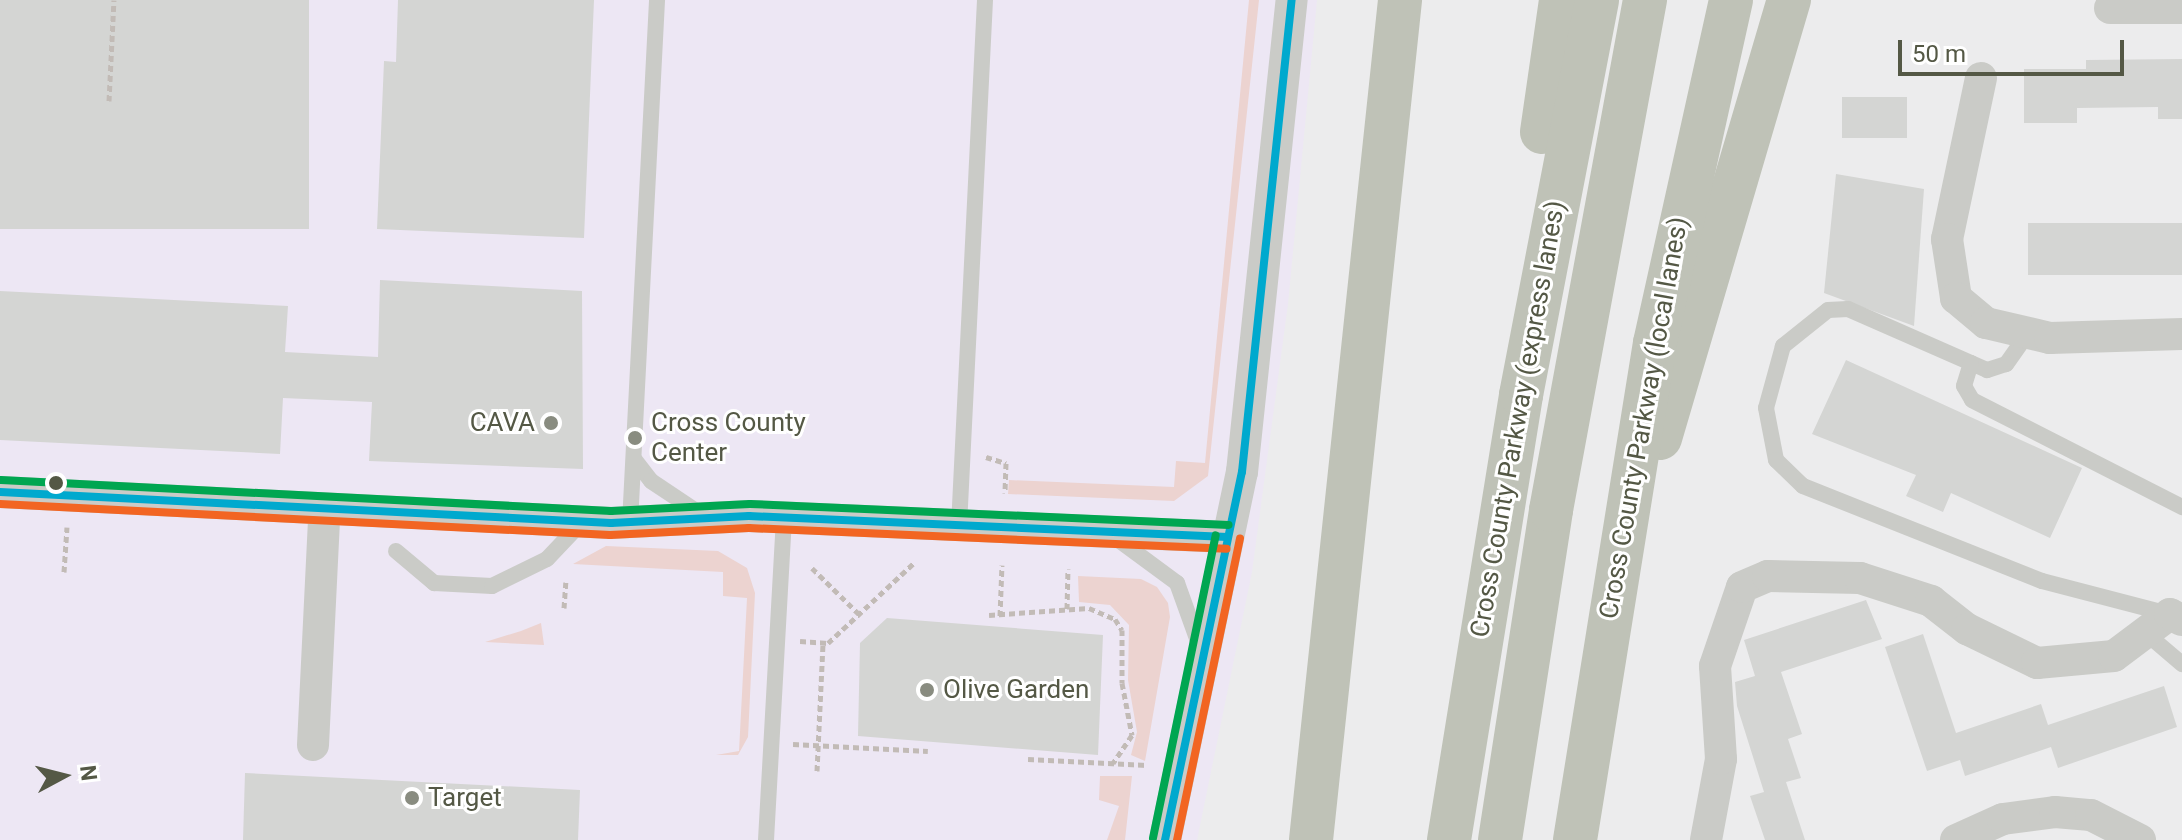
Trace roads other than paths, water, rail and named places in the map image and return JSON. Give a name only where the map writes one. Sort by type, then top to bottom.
[{"type":"highway","points":[[1361,338],[1356,182],[1372,0]]},
{"type":"highway","points":[[1311,840],[1329,624],[1400,0]]},
{"type":"highway","points":[[1483,616],[1561,0]]},
{"type":"highway","name":"Cross County Parkway (express lanes)","points":[[1449,840],[1483,616],[1597,0]]},
{"type":"highway","name":"Cross County Parkway (express lanes)","points":[[1500,840],[1574,375],[1645,0]]},
{"type":"highway","name":"Cross County Parkway (local lanes)","points":[[1575,840],[1617,561],[1675,234],[1731,0]]},
{"type":"highway","points":[[1617,561],[1683,370],[1789,0]]},
{"type":"highway","points":[[1286,840],[1329,624]]},
{"type":"street","points":[[1165,840],[1251,414],[1292,0]]},
{"type":"street","points":[[2110,8],[2182,8]]},
{"type":"street","points":[[1981,78],[1947,239],[1956,298],[1986,323],[2028,333],[2087,340],[2182,334]]},
{"type":"street","points":[[0,492],[582,522],[784,518],[1228,537]]},
{"type":"street","points":[[313,745],[324,523]]},
{"type":"street","points":[[1706,840],[1721,759],[1715,666],[1742,587],[1768,576],[1860,578],[1931,601],[1967,629],[2037,663],[2114,656],[2167,623]]},
{"type":"street","points":[[1956,840],[2003,819],[2055,812],[2091,815],[2140,840]]},
{"type":"lane","points":[[630,523],[657,0]]},
{"type":"lane","points":[[959,526],[985,0]]},
{"type":"lane","points":[[2028,333],[1996,370],[1971,363],[1848,309],[1828,310],[1783,346],[1766,408],[1776,460],[1803,486],[2042,581],[2167,623],[2182,664]]},
{"type":"lane","points":[[1971,363],[1964,386],[1972,400],[2182,507]]},
{"type":"lane","points":[[634,459],[659,488],[707,518]]},
{"type":"lane","points":[[766,840],[784,518]]},
{"type":"lane","points":[[396,551],[434,583],[492,586],[547,559],[582,522]]},
{"type":"lane","points":[[1108,532],[1177,583],[1203,655]]},
{"type":"place","name":"CAVA","points":[[551,423]]},
{"type":"place","name":"Cross County Center","points":[[635,438]]},
{"type":"place","name":"Olive Garden","points":[[927,690]]},
{"type":"place","name":"Target","points":[[412,798]]}]
